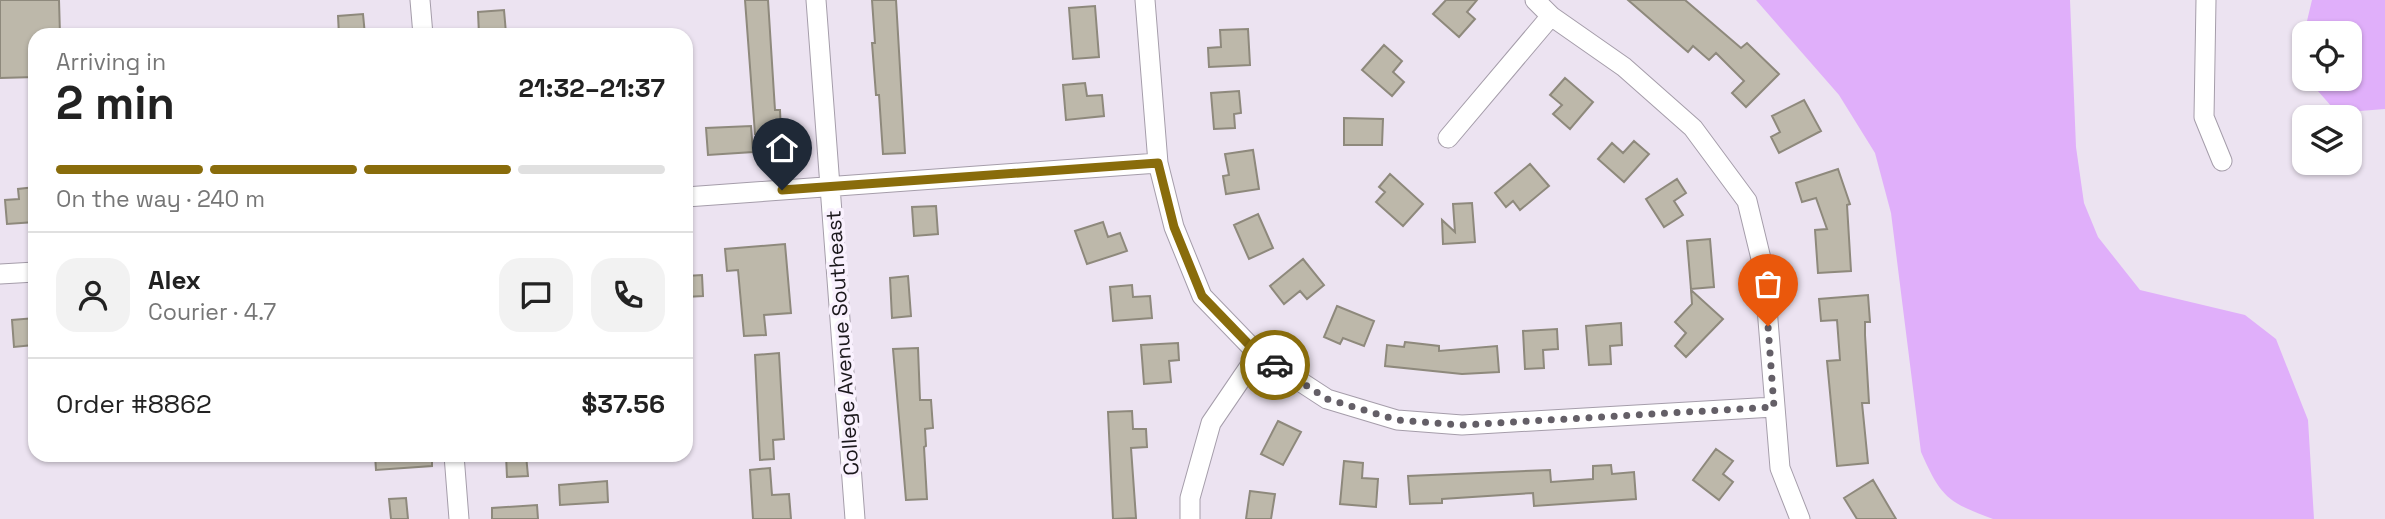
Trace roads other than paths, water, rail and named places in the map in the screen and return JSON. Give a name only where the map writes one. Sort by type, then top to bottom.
[{"type":"street","points":[[420,0],[422,28]]},
{"type":"street","name":"College Avenue Southeast","points":[[816,0],[855,519]]},
{"type":"street","points":[[1145,0],[1158,163],[1174,227],[1202,296],[1258,354],[1327,399],[1397,420],[1462,425],[1774,407]]},
{"type":"street","points":[[1535,0],[1551,16],[1624,67],[1693,128],[1747,201],[1764,271],[1780,468],[1800,519]]},
{"type":"street","points":[[2206,0],[2204,117],[2222,161]]},
{"type":"street","points":[[1448,138],[1551,16]]},
{"type":"street","points":[[693,196],[1158,163]]},
{"type":"street","points":[[0,274],[28,272]]},
{"type":"street","points":[[1190,519],[1190,498],[1211,423],[1258,354]]},
{"type":"street","points":[[454,462],[458,519]]}]
